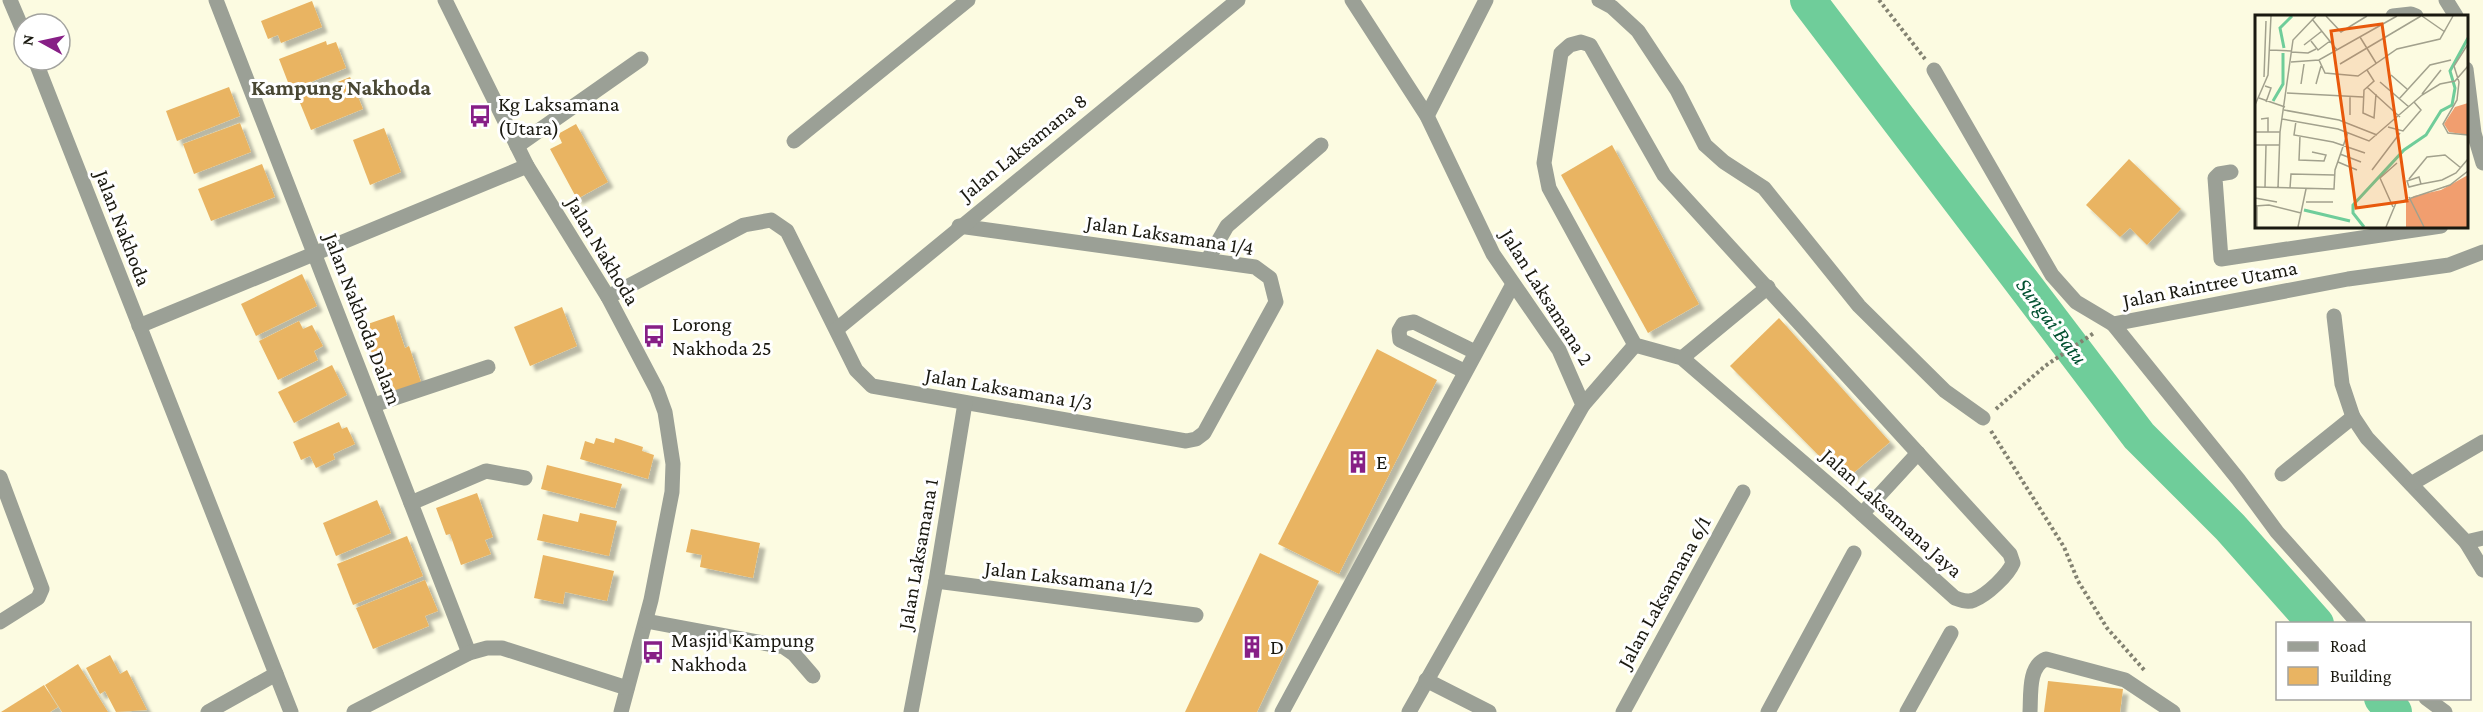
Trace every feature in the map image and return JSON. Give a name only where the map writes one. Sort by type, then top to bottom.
[{"type":"street","name":"Jalan Nakhoda Dalam","points":[[216,0],[469,653]]},
{"type":"street","name":"Jalan Nakhoda","points":[[445,0],[527,166],[608,297],[657,390],[670,436],[672,492],[646,621],[621,712]]},
{"type":"street","points":[[794,141],[968,0]]},
{"type":"street","name":"Jalan Laksamana 8","points":[[837,329],[959,226],[1238,0]]},
{"type":"street","name":"Jalan Laksamana 2","points":[[1352,0],[1427,116],[1492,254],[1559,350],[1583,405]]},
{"type":"street","points":[[1427,116],[1486,0]]},
{"type":"street","points":[[1599,0],[1612,7],[1638,31],[1677,90],[1705,145],[1724,162],[1764,188],[1859,306],[1945,391],[1983,418]]},
{"type":"street","points":[[2446,0],[2455,15]]},
{"type":"street","name":"Jalan Laksamana Jaya","points":[[1581,42],[1590,45],[1664,175],[2010,555],[2013,563],[2010,570],[1976,600],[1966,602],[1955,598],[1682,358],[1635,345],[1549,188],[1544,163],[1561,53],[1570,45],[1581,42]]},
{"type":"street","points":[[517,146],[641,59]]},
{"type":"street","name":"Jalan Raintree Utama","points":[[1934,70],[2052,275],[2076,302],[2113,324],[2348,279],[2449,265],[2483,252]]},
{"type":"street","name":"Jalan Nakhoda","points":[[40,72],[291,712]]},
{"type":"street","points":[[2468,85],[2474,133],[2483,163]]},
{"type":"street","points":[[1208,259],[1227,226],[1321,145]]},
{"type":"street","points":[[139,326],[527,166]]},
{"type":"street","points":[[2230,172],[2219,174],[2215,178],[2221,259],[2428,228]]},
{"type":"street","points":[[608,297],[744,225],[771,220],[787,231],[837,329]]},
{"type":"street","name":"Jalan Laksamana 1/4","points":[[959,226],[1208,259],[1254,267],[1270,278],[1276,302],[1204,433]]},
{"type":"street","points":[[1282,712],[1513,284]]},
{"type":"street","points":[[1682,358],[1768,287]]},
{"type":"street","points":[[2334,316],[2344,394],[2353,417],[2367,438],[2466,542],[2483,570]]},
{"type":"street","points":[[1464,371],[1400,340],[1399,332],[1403,324],[1414,322],[1475,352]]},
{"type":"street","points":[[2113,324],[2238,479],[2277,532],[2357,622]]},
{"type":"street","name":"Jalan Laksamana 1/3","points":[[837,329],[856,370],[872,386],[1186,441],[1196,439],[1204,433]]},
{"type":"street","points":[[1409,712],[1583,405],[1635,345]]},
{"type":"street","points":[[374,405],[488,367]]},
{"type":"street","name":"Jalan Laksamana 1","points":[[911,712],[936,581],[965,403]]},
{"type":"street","points":[[2282,474],[2353,417]]},
{"type":"street","points":[[2411,484],[2483,442]]},
{"type":"street","points":[[1862,514],[1918,453]]},
{"type":"street","points":[[411,503],[486,471],[525,478]]},
{"type":"street","points":[[0,477],[42,589],[38,598],[0,622]]},
{"type":"street","name":"Jalan Laksamana 6/1","points":[[1623,712],[1743,492]]},
{"type":"street","points":[[2466,542],[2483,538]]},
{"type":"street","points":[[1768,712],[1854,553]]},
{"type":"street","name":"Jalan Laksamana 1/2","points":[[936,581],[1196,615]]},
{"type":"street","points":[[646,621],[784,647],[794,654],[813,676]]},
{"type":"street","points":[[1907,712],[1951,633]]},
{"type":"street","points":[[354,712],[469,653],[487,648],[502,648],[627,688]]},
{"type":"street","points":[[2030,712],[2034,669],[2038,662],[2046,659],[2125,680],[2174,712]]},
{"type":"street","points":[[208,712],[276,674]]},
{"type":"street","points":[[1426,680],[1489,712]]},
{"type":"street","points":[[2427,700],[2445,712]]},
{"type":"path","points":[[1879,0],[1934,70]]},
{"type":"path","points":[[2090,335],[2045,366],[1983,418],[2064,547],[2078,581],[2107,628],[2151,679]]},
{"type":"building","points":[[312,1],[322,27],[281,43],[278,35],[268,39],[261,21]]},
{"type":"building","points":[[326,41],[327,45],[336,42],[346,68],[291,90],[279,59]]},
{"type":"building","points":[[350,77],[363,109],[311,130],[298,98]]},
{"type":"building","points":[[229,87],[240,116],[177,141],[166,111]]},
{"type":"building","points":[[240,123],[251,152],[194,174],[183,144]]},
{"type":"building","points":[[576,124],[608,182],[577,199],[550,149],[562,143],[558,134]]},
{"type":"building","points":[[384,128],[401,172],[370,185],[353,140]]},
{"type":"building","points":[[1612,145],[1699,304],[1648,333],[1561,175]]},
{"type":"building","points":[[2129,159],[2181,209],[2147,245],[2130,228],[2120,237],[2086,205]]},
{"type":"building","points":[[262,164],[275,197],[211,221],[198,189]]},
{"type":"building","points":[[302,274],[317,306],[256,336],[241,304]]},
{"type":"building","points":[[562,307],[577,346],[530,366],[514,327]]},
{"type":"building","points":[[394,315],[405,348],[409,346],[422,385],[390,396],[379,362],[371,365],[359,327]]},
{"type":"building","points":[[1779,318],[1890,442],[1844,481],[1730,366]]},
{"type":"building","points":[[299,321],[303,329],[312,325],[323,346],[314,351],[318,360],[278,380],[259,341]]},
{"type":"building","name":"E","points":[[1377,349],[1437,380],[1339,574],[1278,544]]},
{"type":"building","points":[[332,365],[347,395],[294,423],[278,392]]},
{"type":"building","points":[[339,422],[342,429],[347,427],[355,444],[333,454],[335,459],[316,468],[310,456],[301,460],[293,442]]},
{"type":"building","points":[[596,438],[614,443],[615,438],[643,447],[642,451],[654,455],[648,479],[580,459],[585,441],[594,444]]},
{"type":"building","points":[[547,465],[622,484],[615,508],[541,489]]},
{"type":"building","points":[[477,493],[493,537],[485,540],[491,554],[461,565],[450,534],[446,535],[436,508]]},
{"type":"building","points":[[377,500],[391,533],[336,556],[323,523]]},
{"type":"building","points":[[580,513],[617,521],[609,556],[537,540],[543,514],[578,522]]},
{"type":"building","points":[[691,529],[760,543],[753,578],[700,567],[702,555],[686,552]]},
{"type":"building","points":[[407,536],[423,576],[353,605],[337,564]]},
{"type":"building","name":"D","points":[[1260,553],[1319,581],[1257,712],[1185,712]]},
{"type":"building","points":[[543,555],[614,571],[607,601],[565,592],[563,604],[534,598]]},
{"type":"building","points":[[425,580],[438,611],[425,616],[429,626],[373,649],[356,608]]},
{"type":"building","points":[[110,655],[120,674],[127,670],[147,710],[116,712],[105,691],[100,694],[86,668]]},
{"type":"building","points":[[78,664],[108,712],[62,712],[45,685]]},
{"type":"building","points":[[2048,681],[2123,689],[2120,712],[2044,712]]},
{"type":"building","points":[[44,685],[58,707],[50,712],[1,712]]},
{"type":"waterway","name":"Sungai Batu","points":[[1808,0],[2139,436],[2230,527],[2314,622]]},
{"type":"waterway","name":"Sungai Batu","points":[[2384,700],[2394,712]]},
{"type":"place","name":"Kg Laksamana (Utara)","points":[[480,116]]},
{"type":"place","name":"Lorong Nakhoda 25","points":[[654,336]]},
{"type":"place","name":"E","points":[[1358,462]]},
{"type":"place","name":"D","points":[[1252,647]]},
{"type":"place","name":"Masjid Kampung Nakhoda","points":[[653,652]]},
{"type":"district","name":"Kampung Nakhoda","points":[[341,87]]}]
